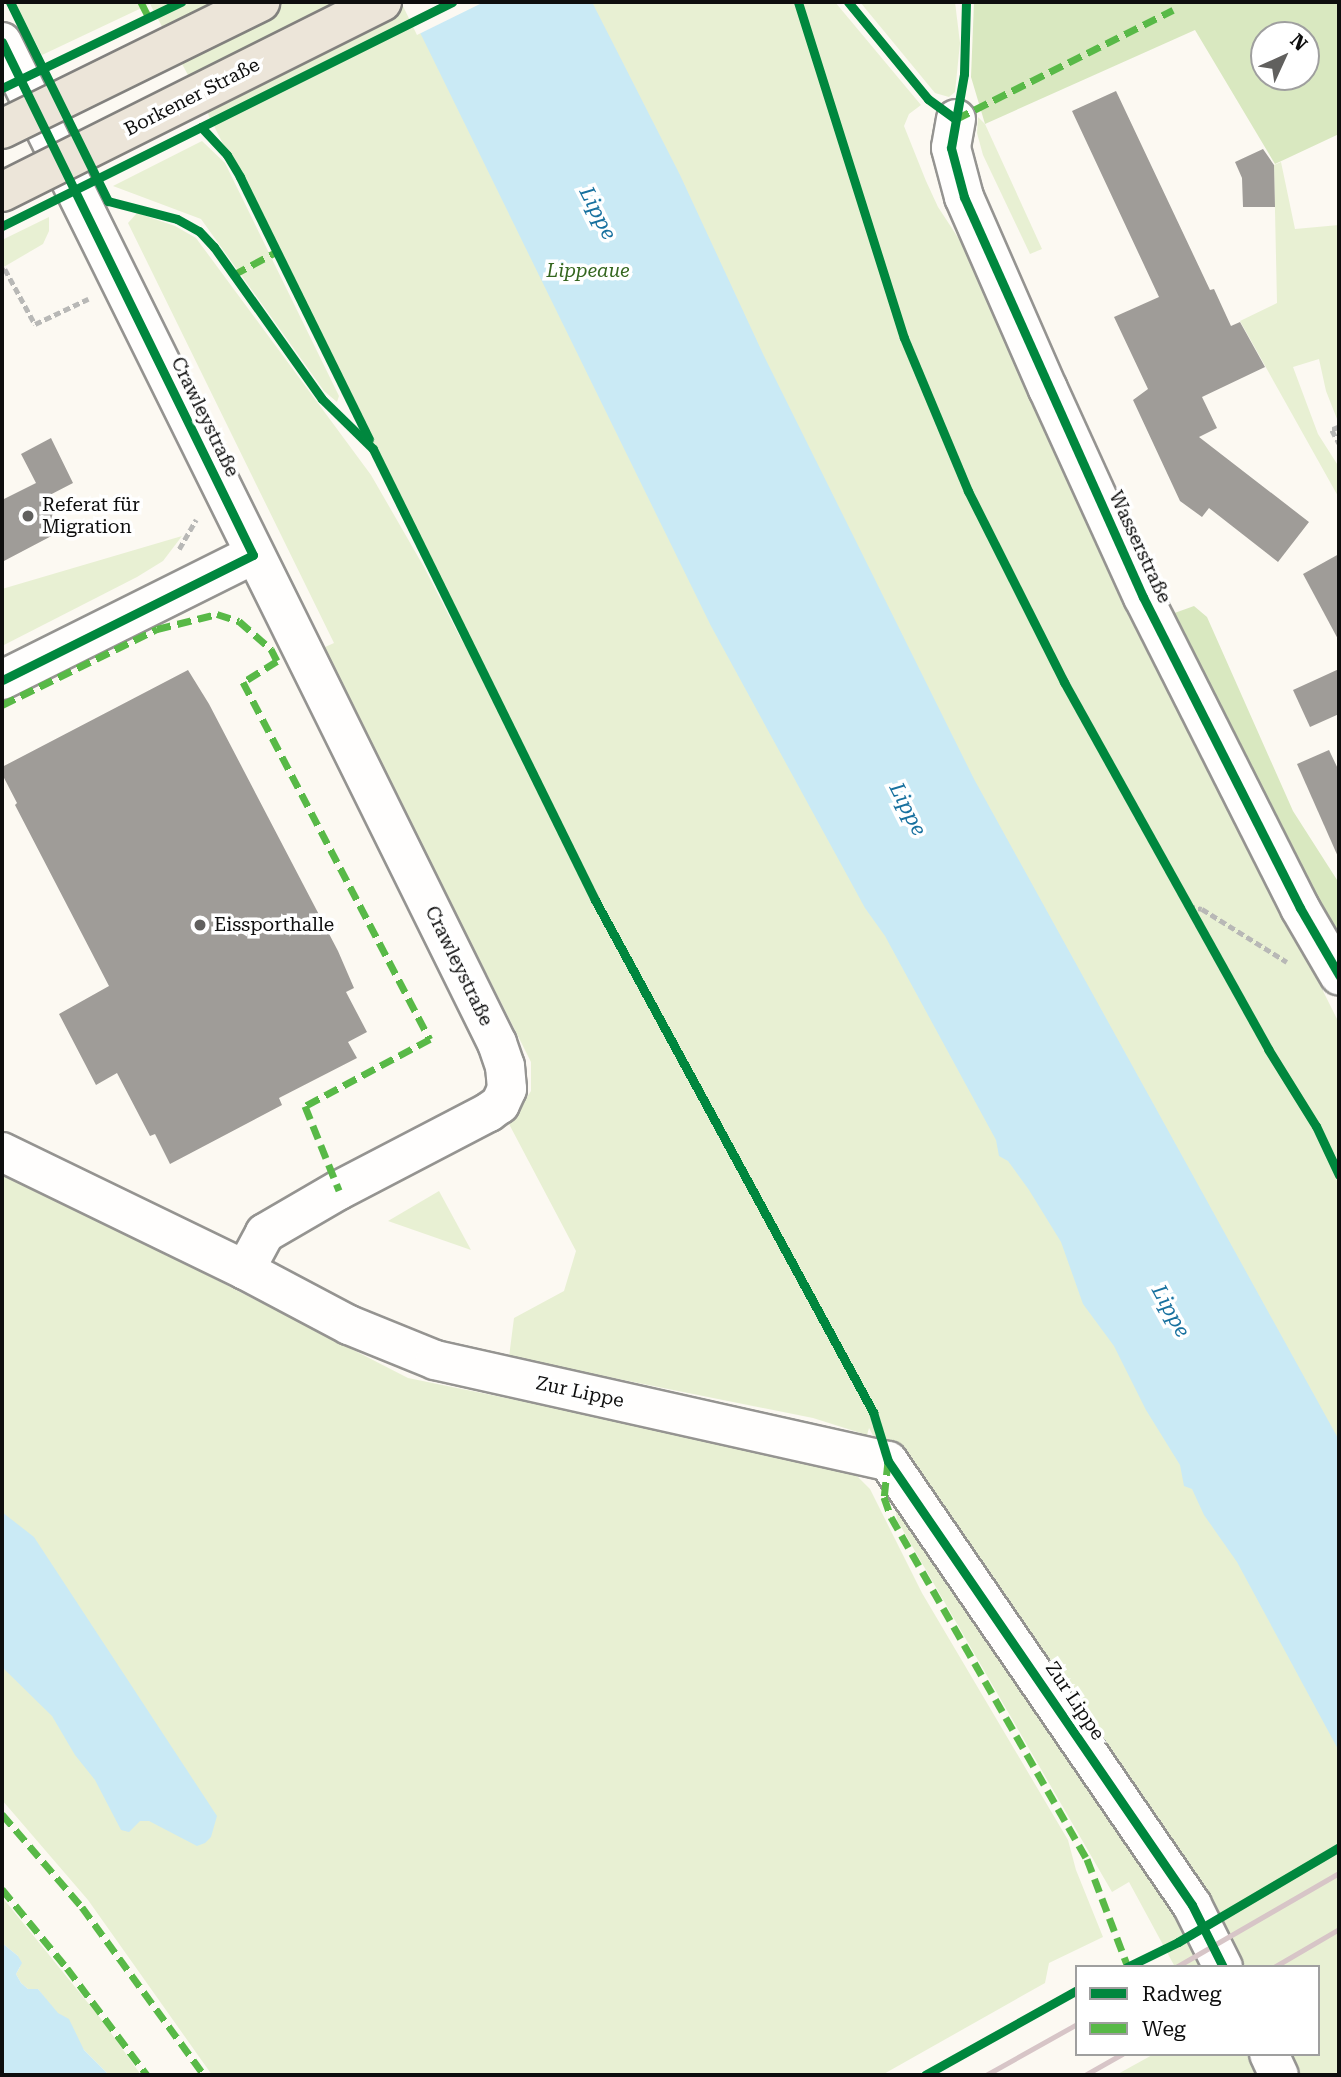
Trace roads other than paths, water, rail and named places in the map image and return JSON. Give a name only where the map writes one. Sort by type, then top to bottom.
[{"type":"main road","points":[[2,129],[260,2]]},
{"type":"main road","name":"Borkener Straße","points":[[2,192],[382,2]]},
{"type":"street","name":"Crawleystraße","points":[[2,42],[253,555],[497,1043],[505,1066],[507,1089],[500,1104],[265,1233],[246,1270]]},
{"type":"street","name":"Wasserstraße","points":[[956,119],[951,148],[964,197],[1048,389],[1143,597],[1300,908],[1339,975]]},
{"type":"street","points":[[2,680],[253,555]]},
{"type":"street","name":"Zur Lippe","points":[[2,1152],[246,1270],[349,1325],[435,1360],[888,1461],[1192,1905],[1222,1965]]},
{"type":"street","points":[[1270,2056],[1279,2075]]},
{"type":"water","name":"Lippe","points":[[405,2],[592,2],[680,175],[764,356],[974,779],[1339,1440],[1339,1751],[1237,1562],[1204,1515],[1192,1489],[1184,1486],[1180,1465],[1146,1410],[1114,1346],[1083,1304],[1061,1242],[1029,1190],[1008,1161],[999,1156],[996,1140],[711,626]]},
{"type":"water","points":[[2,1512],[34,1537],[217,1816],[211,1837],[205,1843],[197,1846],[149,1821],[140,1821],[129,1832],[121,1830],[95,1780],[75,1755],[52,1716],[2,1667]]},
{"type":"water","points":[[2,1943],[18,1956],[22,1963],[16,1974],[21,1983],[28,1989],[38,1989],[58,2013],[69,2019],[84,2050],[109,2075],[2,2075]]},
{"type":"railway","points":[[1179,1965],[1339,1873]]},
{"type":"railway","points":[[1277,1965],[1339,1929]]},
{"type":"railway","points":[[986,2075],[1075,2025]]},
{"type":"railway","points":[[1085,2075],[1118,2056]]},
{"type":"place","name":"Referat für Migration","points":[[28,516]]},
{"type":"place","name":"Eissporthalle","points":[[200,925]]},
{"type":"park label","name":"Lippeaue","points":[[588,271]]}]
